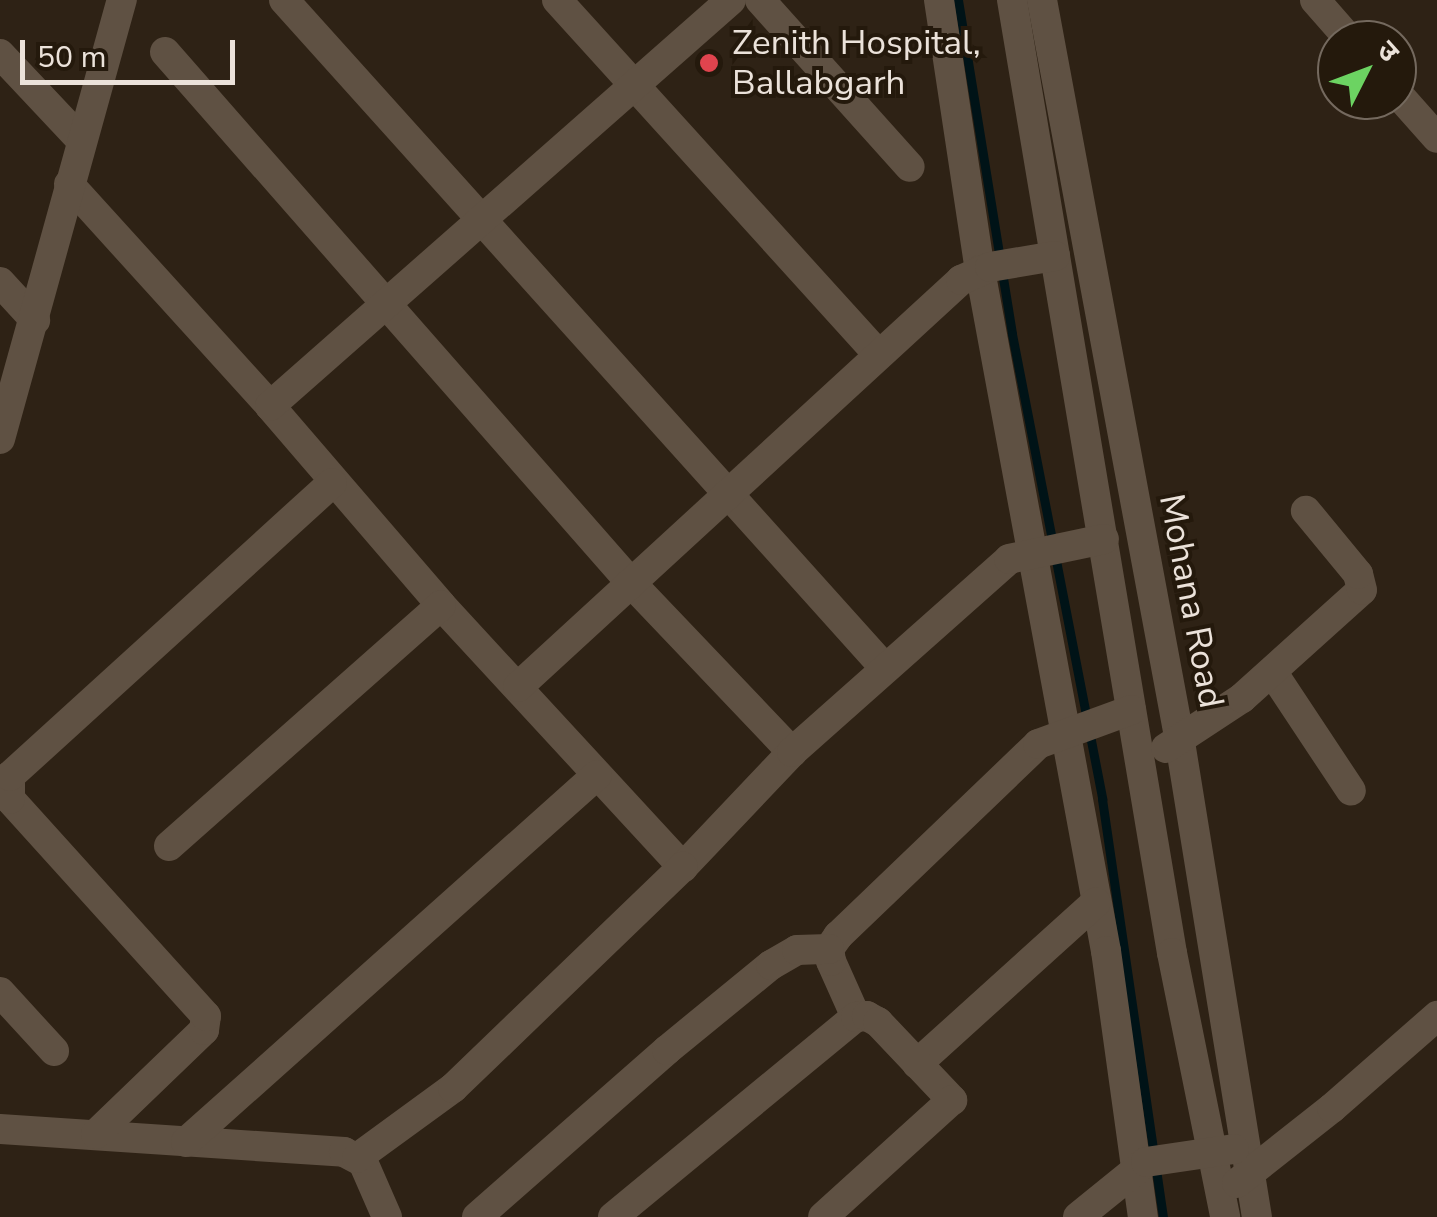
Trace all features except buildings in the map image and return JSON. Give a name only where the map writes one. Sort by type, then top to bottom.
[{"type":"street","points":[[0,439],[122,0]]},
{"type":"street","points":[[284,0],[884,666]]},
{"type":"street","points":[[556,0],[878,354]]},
{"type":"street","points":[[270,406],[486,220],[731,0]]},
{"type":"street","points":[[760,0],[910,168]]},
{"type":"street","points":[[939,0],[994,267],[1044,550],[1067,730],[1096,902],[1151,1163],[1144,1217]]},
{"type":"street","name":"Mohana Road","points":[[1012,0],[1172,954],[1223,1204]]},
{"type":"street","name":"Mohana Road","points":[[1042,0],[1180,742],[1257,1217]]},
{"type":"street","points":[[1315,0],[1332,20]]},
{"type":"street","points":[[165,52],[633,584],[792,752]]},
{"type":"street","points":[[0,54],[81,140]]},
{"type":"street","points":[[1417,116],[1437,138]]},
{"type":"street","points":[[69,184],[270,406],[332,483],[441,605],[683,867]]},
{"type":"street","points":[[518,686],[961,280],[994,267],[1056,256]]},
{"type":"street","points":[[0,282],[35,320]]},
{"type":"street","points":[[96,1134],[204,1030],[206,1016],[10,798],[4,778],[332,483]]},
{"type":"street","points":[[1140,759],[1180,742],[1273,673],[1362,590],[1358,574],[1306,512]]},
{"type":"street","points":[[357,1158],[454,1088],[683,867],[792,752],[884,666],[1009,559],[1104,539]]},
{"type":"street","points":[[169,846],[441,605]]},
{"type":"street","points":[[1273,673],[1351,791]]},
{"type":"street","points":[[829,950],[838,936],[1038,744],[1067,730],[1132,710]]},
{"type":"street","points":[[186,1142],[597,775]]},
{"type":"street","points":[[918,1064],[1096,902]]},
{"type":"street","points":[[476,1217],[772,966],[797,950],[829,950]]},
{"type":"street","points":[[829,950],[856,1018]]},
{"type":"street","points":[[0,992],[54,1051]]},
{"type":"street","points":[[614,1217],[856,1018],[867,1016],[878,1022],[952,1100],[823,1217]]},
{"type":"street","points":[[1223,1204],[1249,1162],[1437,1016]]},
{"type":"street","points":[[0,1129],[344,1152],[357,1158],[370,1176],[387,1217]]},
{"type":"street","points":[[1078,1217],[1151,1163],[1214,1151],[1249,1162]]},
{"type":"waterway","points":[[958,0],[1012,334],[1102,799],[1163,1217]]},
{"type":"place","name":"Zenith Hospital, Ballabgarh","points":[[709,63]]}]
